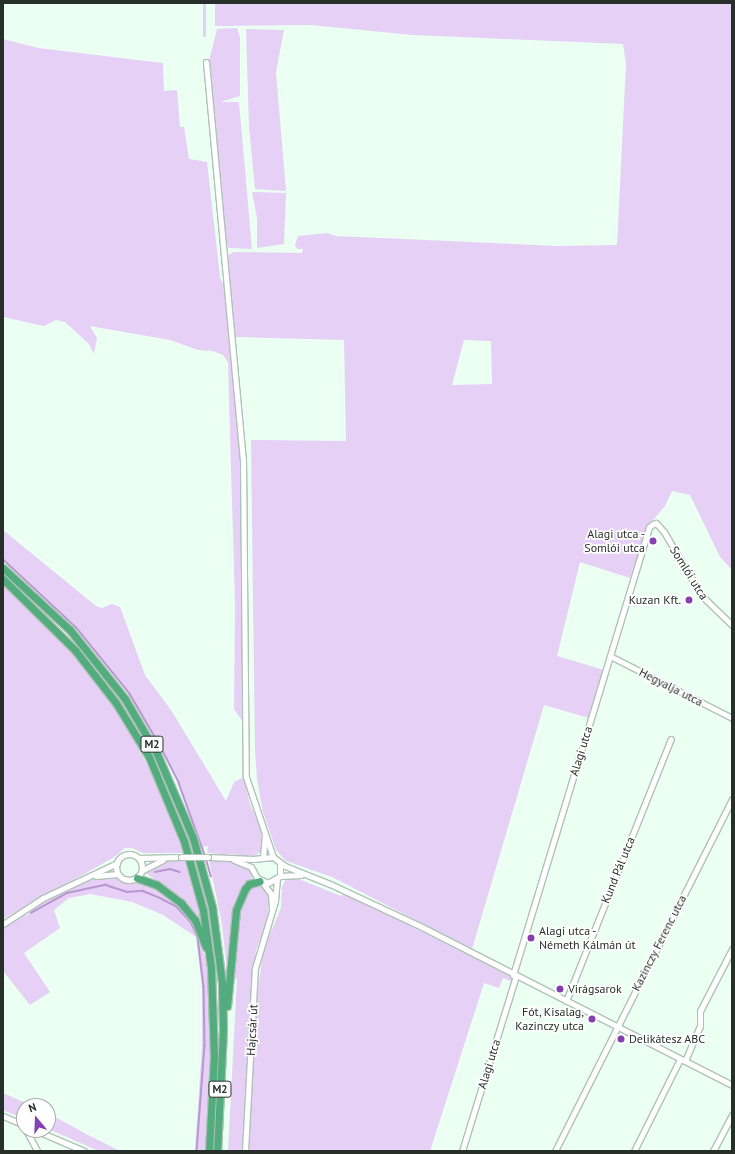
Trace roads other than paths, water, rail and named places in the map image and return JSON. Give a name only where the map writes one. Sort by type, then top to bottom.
[{"type":"highway","name":"M2","points":[[3,568],[55,615],[105,671],[142,727],[172,784],[193,838],[212,907],[220,965],[223,1030],[217,1151]]},
{"type":"highway","name":"M2","points":[[3,579],[48,621],[84,660],[116,703],[149,757],[175,814],[192,864],[203,910],[210,959],[214,1056],[209,1151]]},
{"type":"highway","points":[[137,878],[157,885],[186,908],[199,930],[210,959]]},
{"type":"highway","points":[[223,1030],[236,910],[245,889],[249,884],[262,882]]},
{"type":"street","points":[[206,62],[243,458],[245,764],[251,797],[264,827],[273,857],[280,863],[418,926],[732,1085]]},
{"type":"street","name":"Somlói utca","points":[[649,527],[656,524],[664,532],[702,596],[732,626]]},
{"type":"street","name":"Alagi utca","points":[[462,1151],[649,527]]},
{"type":"street","name":"Hegyalja utca","points":[[610,656],[732,718]]},
{"type":"street","name":"Kund Pál utca","points":[[566,1001],[671,739]]},
{"type":"street","name":"Kazinczy Ferenc utca","points":[[555,1151],[616,1027],[732,800]]},
{"type":"street","points":[[254,871],[261,858],[266,841],[264,827]]},
{"type":"street","points":[[3,924],[42,898],[88,878],[116,863],[126,854],[139,858],[273,857]]},
{"type":"street","points":[[139,858],[142,870]]},
{"type":"street","points":[[88,878],[118,874],[129,881],[137,878],[142,870],[168,858]]},
{"type":"street","points":[[225,858],[247,865],[254,871],[262,882],[290,874],[313,877]]},
{"type":"street","points":[[116,863],[118,874]]},
{"type":"street","points":[[278,878],[280,863]]},
{"type":"street","name":"Hajcsár út","points":[[245,1151],[255,968],[272,911],[278,878]]},
{"type":"street","name":"Hajcsár út","points":[[262,882],[271,894],[272,911]]},
{"type":"street","points":[[634,1151],[700,1026],[700,1011],[732,949]]},
{"type":"street","points":[[713,1151],[732,1114]]},
{"type":"street","points":[[3,1116],[16,1122]]},
{"type":"street","points":[[30,1138],[37,1151]]},
{"type":"street","points":[[54,1138],[84,1151]]},
{"type":"waterway","points":[[3,559],[76,627],[130,694],[162,749],[179,783],[205,855]]},
{"type":"waterway","points":[[206,858],[211,876]]},
{"type":"waterway","points":[[155,872],[170,869],[180,872]]},
{"type":"waterway","points":[[31,913],[67,893],[106,885],[127,892],[143,891],[158,897],[176,906],[191,922],[198,937],[204,987],[205,1045],[197,1151]]},
{"type":"place","name":"Alagi utca - Somlói utca","points":[[653,541]]},
{"type":"place","name":"Kuzan Kft.","points":[[689,600]]},
{"type":"place","name":"Alagi utca - Németh Kálmán út","points":[[531,938]]},
{"type":"place","name":"Virágsarok","points":[[560,989]]},
{"type":"place","name":"Fót, Kisalag, Kazinczy utca","points":[[592,1019]]},
{"type":"place","name":"Delikátesz ABC","points":[[621,1039]]}]
